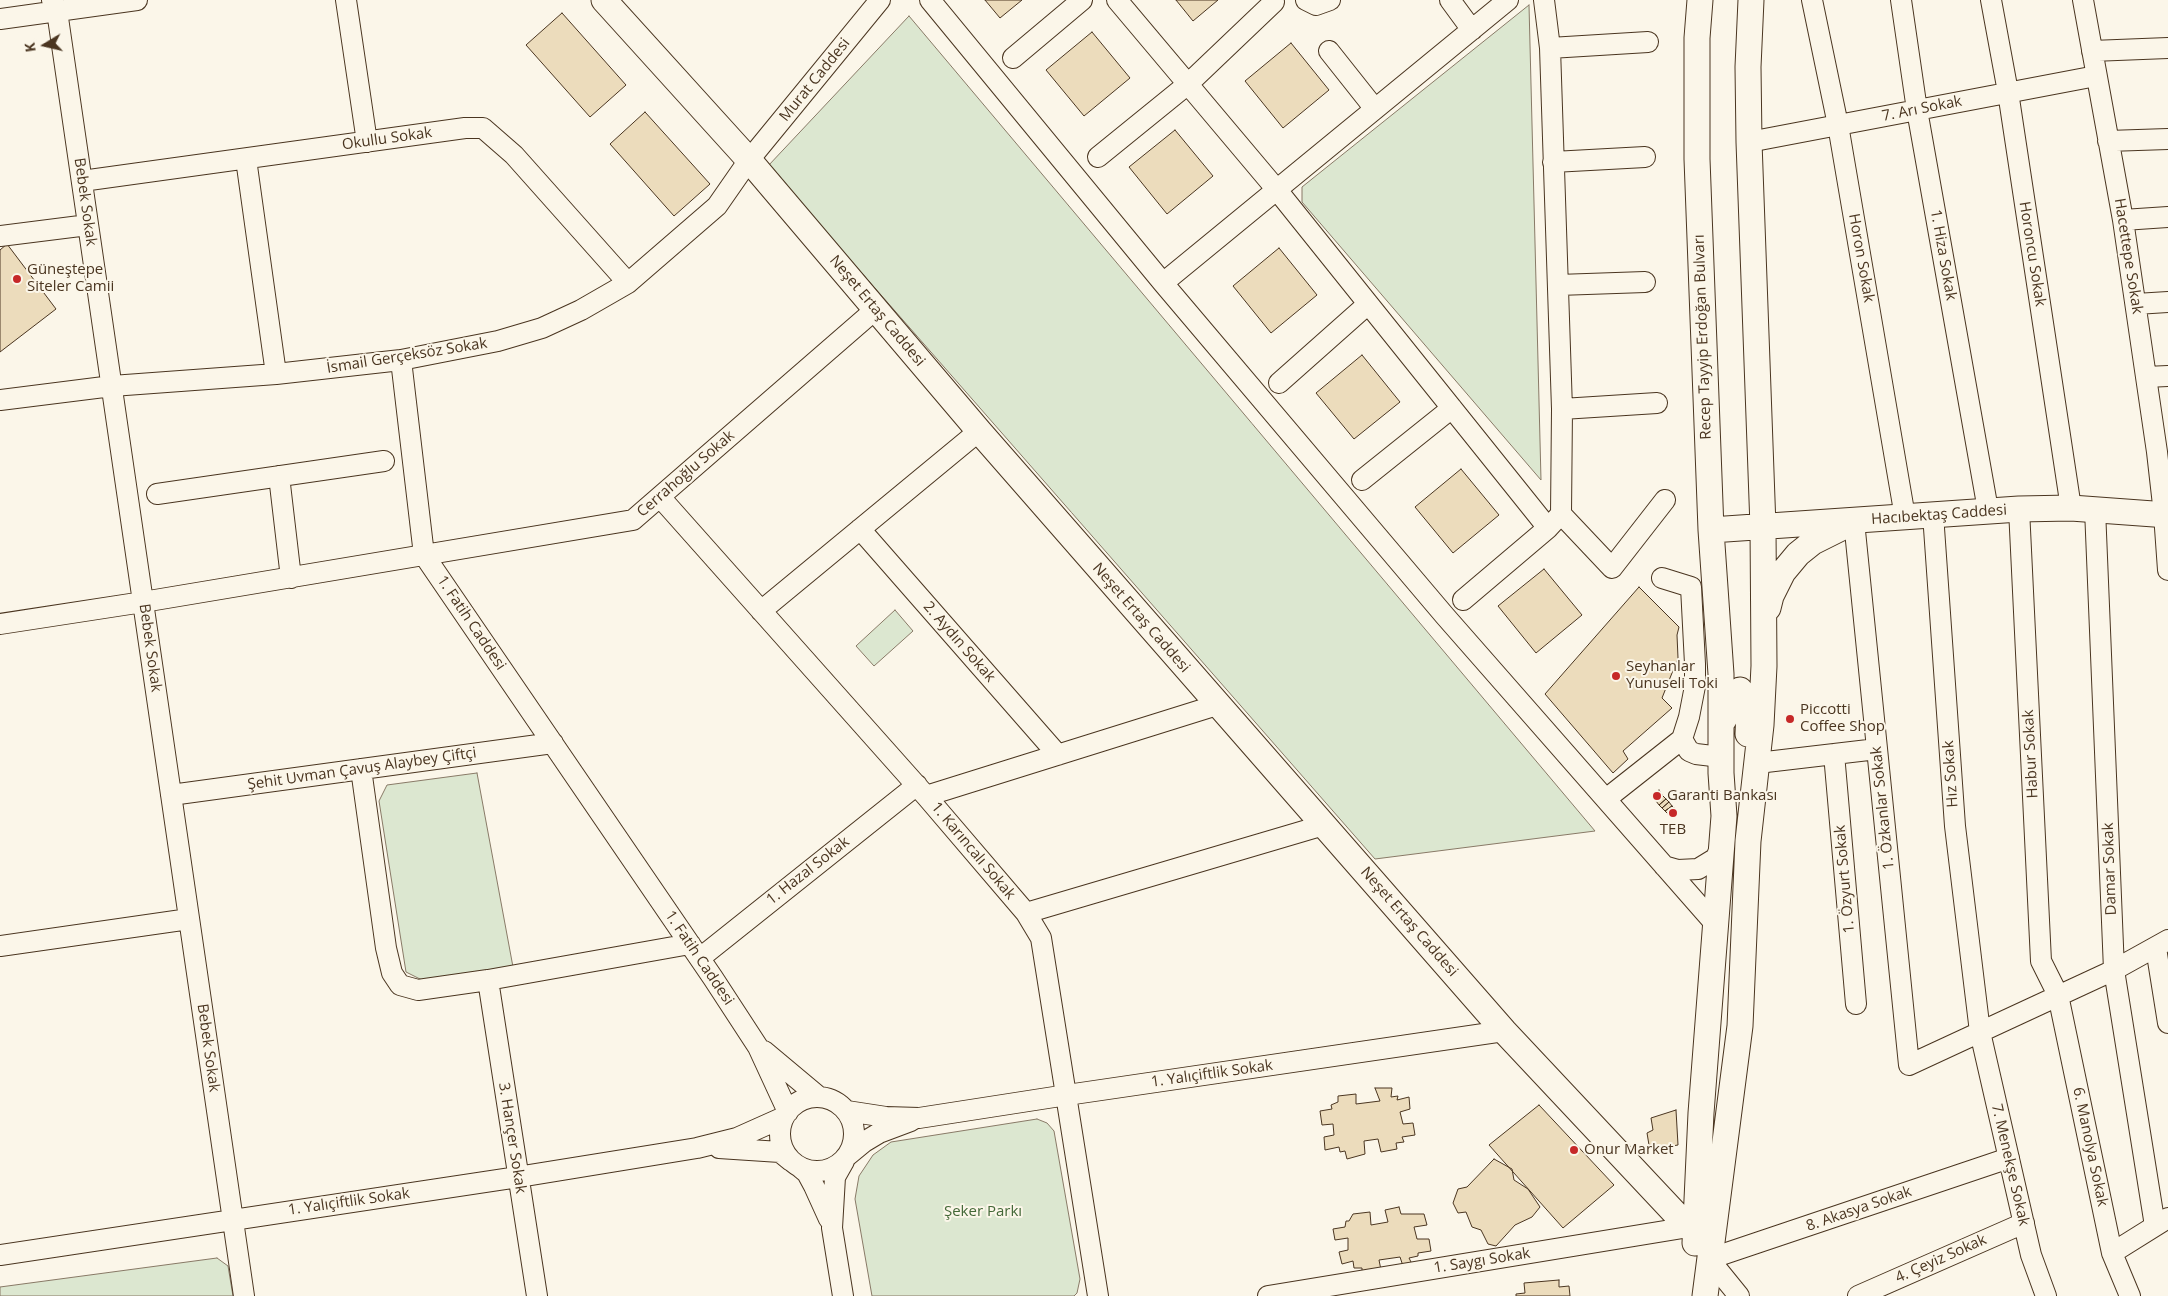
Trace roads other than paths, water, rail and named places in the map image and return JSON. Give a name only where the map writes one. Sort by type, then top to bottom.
[{"type":"main road","name":"Neşet Ertaş Caddesi","points":[[604,0],[749,160],[979,431],[1504,1031],[1692,1227]]},
{"type":"main road","name":"Recep Tayyip Erdoğan Bulvarı","points":[[1692,1296],[1692,1227],[1717,926],[1724,816],[1721,757],[1721,674],[1703,586],[1711,530],[1697,159],[1697,38],[1700,0]]},
{"type":"main road","points":[[1706,1296],[1709,1259],[1740,1026],[1744,907],[1749,833],[1762,725],[1764,666],[1763,527],[1749,142],[1748,67],[1751,0]]},
{"type":"main road","name":"Hacıbektaş Caddesi","points":[[1711,530],[1988,510],[2083,508],[2166,514]]},
{"type":"main road","points":[[1764,623],[1771,596],[1783,572],[1798,554],[1813,542],[1854,521]]},
{"type":"main road","points":[[1722,723],[1732,697],[1740,690],[1750,716],[1744,769],[1745,813],[1749,833]]},
{"type":"street","points":[[0,19],[54,6],[137,0]]},
{"type":"street","points":[[346,0],[367,142]]},
{"type":"street","name":"Murat Caddesi","points":[[749,160],[880,0]]},
{"type":"street","points":[[930,0],[1164,283],[1445,616],[1717,926]]},
{"type":"street","points":[[1012,58],[1082,0]]},
{"type":"street","points":[[1117,0],[1277,190],[1452,408],[1554,521],[1612,568],[1665,500]]},
{"type":"street","points":[[1306,0],[1316,5],[1330,0]]},
{"type":"street","points":[[1450,0],[1472,30]]},
{"type":"street","points":[[1164,283],[1508,0]]},
{"type":"street","points":[[1463,600],[1554,521],[1562,409],[1550,48],[1544,0]]},
{"type":"street","name":"Horon Sokak","points":[[1812,0],[1838,125],[1905,517]]},
{"type":"street","name":"1. Hiza Sokak","points":[[1901,0],[1918,110],[1988,510]]},
{"type":"street","name":"Horoncu Sokak","points":[[1990,0],[2083,508]]},
{"type":"street","name":"Hacettepe Sokak","points":[[2083,0],[2124,220],[2146,377],[2162,451],[2168,570]]},
{"type":"street","points":[[1098,157],[1188,84],[1274,2]]},
{"type":"street","name":"Bebek Sokak","points":[[54,6],[82,181],[244,1296]]},
{"type":"street","points":[[1550,48],[1648,42]]},
{"type":"street","points":[[2092,50],[2168,48]]},
{"type":"street","points":[[1330,51],[1376,109]]},
{"type":"street","name":"7. Arı Sokak","points":[[1749,142],[2096,76]]},
{"type":"street","name":"Okullu Sokak","points":[[82,181],[465,128],[483,128],[514,155],[628,283]]},
{"type":"street","points":[[2108,141],[2168,139]]},
{"type":"street","points":[[1553,162],[1645,157]]},
{"type":"street","points":[[246,159],[276,374]]},
{"type":"street","name":"İsmail Gerçeksöz Sokak","points":[[0,400],[112,386],[276,374],[401,360],[498,341],[542,328],[581,310],[628,283],[717,206],[749,160]]},
{"type":"street","points":[[2124,220],[2168,217]]},
{"type":"street","points":[[0,236],[88,225]]},
{"type":"street","points":[[1558,285],[1645,282]]},
{"type":"street","points":[[2136,304],[2168,302]]},
{"type":"street","points":[[1279,383],[1368,304]]},
{"type":"street","name":"Cerrahoğlu Sokak","points":[[424,555],[633,520],[876,308]]},
{"type":"street","points":[[0,624],[424,555],[401,360]]},
{"type":"street","points":[[2146,377],[2168,376]]},
{"type":"street","points":[[1562,409],[1657,403]]},
{"type":"street","points":[[1362,480],[1452,408]]},
{"type":"street","points":[[762,611],[979,431]]},
{"type":"street","points":[[157,494],[384,461]]},
{"type":"street","points":[[279,476],[291,578]]},
{"type":"street","name":"1. Karıncalı Sokak","points":[[660,496],[922,790],[1026,913],[1040,938],[1067,1095],[1098,1296]]},
{"type":"street","name":"Damar Sokak","points":[[2083,508],[2114,970],[2162,1222],[2112,1253]]},
{"type":"street","name":"Habur Sokak","points":[[2019,509],[2041,961],[2058,995]]},
{"type":"street","name":"Hız Sokak","points":[[1933,514],[1955,826],[1980,1032]]},
{"type":"street","name":"1. Özkanlar Sokak","points":[[1854,521],[1909,1065],[1980,1032]]},
{"type":"street","name":"2. Aydın Sokak","points":[[860,529],[1058,755]]},
{"type":"street","name":"1. Fatih Caddesi","points":[[424,555],[695,951],[758,1047]]},
{"type":"street","points":[[1606,799],[1682,739],[1689,717],[1695,686],[1695,664],[1703,586],[1662,578]]},
{"type":"street","points":[[922,790],[1058,755],[1217,705]]},
{"type":"street","points":[[1682,739],[1689,751],[1696,754],[1721,757]]},
{"type":"street","name":"Şehit Uvman Çavuş Alaybey Çiftçi","points":[[171,795],[552,743]]},
{"type":"street","points":[[1766,762],[1877,749]]},
{"type":"street","name":"1. Özyurt Sokak","points":[[1834,754],[1856,1004]]},
{"type":"street","points":[[361,769],[386,948],[392,972],[400,986],[418,990],[695,951]]},
{"type":"street","name":"1. Hazal Sokak","points":[[695,951],[922,790]]},
{"type":"street","points":[[1026,913],[1324,825]]},
{"type":"street","points":[[1664,866],[1678,870],[1698,869],[1716,858],[1722,843]]},
{"type":"street","points":[[0,946],[189,919]]},
{"type":"street","points":[[1980,1032],[2114,970],[2162,944],[2168,1023]]},
{"type":"street","name":"3. Hançer Sokak","points":[[488,980],[537,1296]]},
{"type":"street","name":"6. Manolya Sokak","points":[[2058,995],[2112,1253],[2130,1296]]},
{"type":"street","name":"1. Yalıçiftlik Sokak","points":[[920,1118],[1504,1031]]},
{"type":"street","name":"7. Menekşe Sokak","points":[[1980,1032],[2031,1255],[2046,1296]]},
{"type":"street","points":[[758,1047],[819,1097]]},
{"type":"street","points":[[758,1047],[786,1114],[781,1129],[784,1151],[807,1174],[832,1228]]},
{"type":"street","points":[[697,1148],[737,1138],[786,1114],[798,1102],[819,1097],[829,1099],[839,1104],[847,1112],[852,1120],[854,1139],[836,1177],[832,1228],[843,1296]]},
{"type":"street","points":[[847,1112],[886,1117],[920,1118]]},
{"type":"street","points":[[697,1148],[780,1152],[796,1164],[812,1171],[823,1171],[834,1168],[864,1142],[920,1118]]},
{"type":"street","name":"1. Yalıçiftlik Sokak","points":[[0,1255],[518,1177],[697,1148]]},
{"type":"street","name":"8. Akasya Sokak","points":[[1709,1259],[2009,1158]]},
{"type":"street","name":"4. Çeyiz Sokak","points":[[1858,1296],[2024,1223]]},
{"type":"street","name":"1. Saygı Sokak","points":[[1268,1296],[1692,1227]]},
{"type":"street","points":[[1709,1259],[1739,1296]]},
{"type":"place","name":"Güneştepe Siteler Camii","points":[[17,279]]},
{"type":"place","name":"Seyhanlar Yunuseli Toki","points":[[1616,676]]},
{"type":"place","name":"Piccotti Coffee Shop","points":[[1790,719]]},
{"type":"place","name":"Garanti Bankası","points":[[1657,796]]},
{"type":"place","name":"TEB","points":[[1673,813]]},
{"type":"place","name":"Onur Market","points":[[1574,1150]]},
{"type":"park label","name":"Şeker Parkı","points":[[983,1212]]}]
